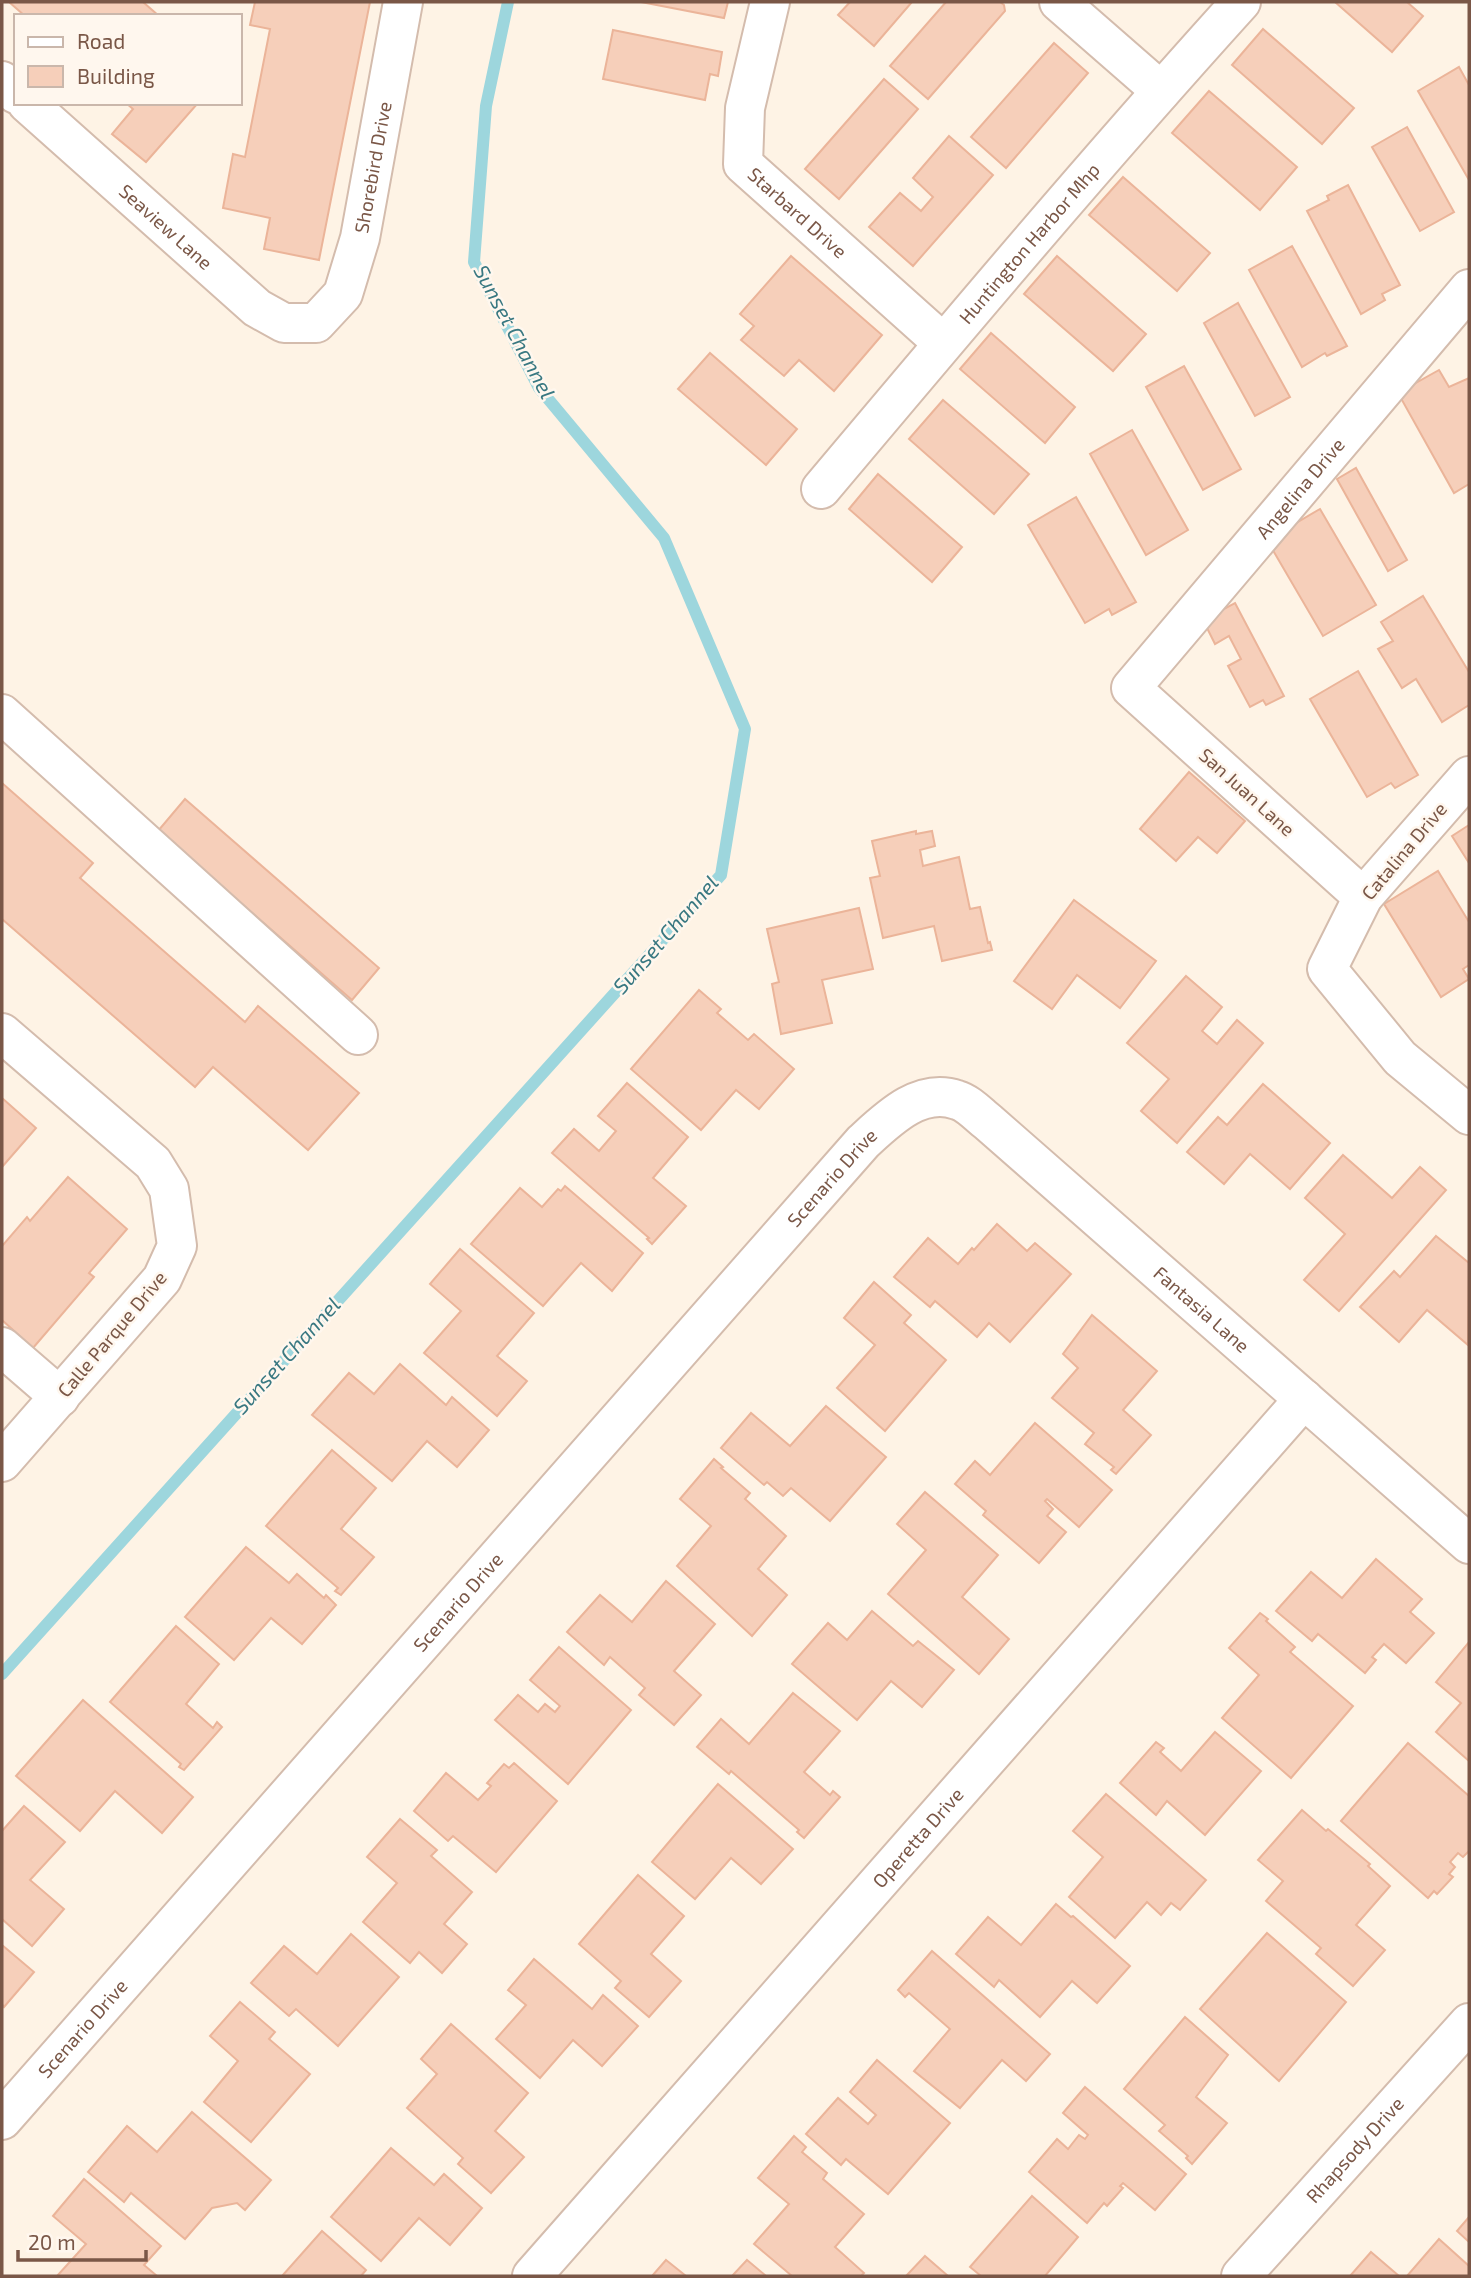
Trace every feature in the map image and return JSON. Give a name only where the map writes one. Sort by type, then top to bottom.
[{"type":"street","name":"Shorebird Drive","points":[[316,323],[343,294],[360,238],[403,2]]},
{"type":"street","name":"Starbard Drive","points":[[770,2],[745,108],[743,164],[943,343]]},
{"type":"street","points":[[1059,2],[1161,91]]},
{"type":"street","name":"Huntington Harbor Mhp","points":[[821,489],[943,343],[1241,2]]},
{"type":"street","name":"Seaview Lane","points":[[29,105],[257,308],[284,323],[316,323]]},
{"type":"street","name":"Angelina Drive","points":[[1130,688],[1466,301]]},
{"type":"street","name":"San Juan Lane","points":[[1130,688],[1363,897]]},
{"type":"street","points":[[2,714],[358,1035]]},
{"type":"street","name":"Catalina Drive","points":[[1469,776],[1363,897],[1327,969],[1400,1058],[1469,1115]]},
{"type":"street","name":"Calle Parque Drive","points":[[2,1033],[153,1163],[169,1189],[177,1246],[162,1279],[2,1462]]},
{"type":"street","name":"Fantasia Lane","points":[[926,1100],[944,1097],[960,1100],[988,1122],[1469,1544]]},
{"type":"street","name":"Scenario Drive","points":[[2,2120],[863,1142],[906,1106],[926,1100]]},
{"type":"street","points":[[2,1347],[60,1396]]},
{"type":"street","name":"Operetta Drive","points":[[532,2276],[1304,1399]]},
{"type":"street","name":"Rhapsody Drive","points":[[1241,2276],[1469,2023]]},
{"type":"building","points":[[9,2],[143,2],[157,14],[23,14]]},
{"type":"building","points":[[255,2],[370,2],[319,260],[264,249],[270,218],[223,208],[233,154],[245,157],[270,29],[250,25]]},
{"type":"building","points":[[641,2],[728,2],[724,18]]},
{"type":"building","points":[[850,2],[912,2],[874,46],[838,15]]},
{"type":"building","points":[[946,2],[1000,2],[1005,11],[928,99],[890,66]]},
{"type":"building","points":[[1335,2],[1407,2],[1423,16],[1392,52]]},
{"type":"building","points":[[1263,29],[1354,108],[1322,144],[1232,65]]},
{"type":"building","points":[[613,30],[722,52],[718,76],[710,74],[705,100],[603,79]]},
{"type":"building","points":[[1054,43],[1088,73],[1006,168],[971,137]]},
{"type":"building","points":[[1459,67],[1469,85],[1469,180],[1418,91]]},
{"type":"building","points":[[884,79],[918,109],[839,199],[805,169]]},
{"type":"building","points":[[1209,91],[1297,167],[1260,210],[1172,133]]},
{"type":"building","points":[[128,105],[196,105],[146,162],[112,134],[133,109]]},
{"type":"building","points":[[1407,127],[1454,212],[1420,231],[1372,147]]},
{"type":"building","points":[[949,136],[993,175],[913,266],[869,227],[900,193],[921,211],[933,197],[913,178]]},
{"type":"building","points":[[1123,177],[1210,253],[1177,291],[1089,215]]},
{"type":"building","points":[[1348,185],[1400,285],[1382,294],[1385,300],[1361,314],[1307,211],[1329,200],[1327,196]]},
{"type":"building","points":[[1292,246],[1347,346],[1327,356],[1325,353],[1302,367],[1249,270]]},
{"type":"building","points":[[791,256],[882,335],[834,391],[799,360],[784,376],[741,340],[754,326],[740,314]]},
{"type":"building","points":[[1057,256],[1146,334],[1113,371],[1024,294]]},
{"type":"building","points":[[1238,303],[1290,397],[1255,416],[1204,323]]},
{"type":"building","points":[[991,333],[1075,407],[1045,443],[960,369]]},
{"type":"building","points":[[710,353],[797,429],[766,465],[678,389]]},
{"type":"building","points":[[1184,366],[1241,469],[1203,490],[1146,387]]},
{"type":"building","points":[[1439,370],[1449,387],[1469,378],[1469,484],[1454,493],[1398,393]]},
{"type":"building","points":[[943,400],[1029,474],[994,514],[909,439]]},
{"type":"building","points":[[1132,430],[1188,530],[1146,555],[1090,454]]},
{"type":"building","points":[[1356,468],[1407,560],[1388,571],[1337,479]]},
{"type":"building","points":[[878,474],[962,547],[932,582],[849,509]]},
{"type":"building","points":[[1076,497],[1136,602],[1112,615],[1109,609],[1085,623],[1028,525]]},
{"type":"building","points":[[1320,509],[1376,605],[1323,636],[1267,540]]},
{"type":"building","points":[[1423,596],[1469,672],[1469,705],[1442,722],[1416,679],[1402,688],[1378,649],[1393,641],[1381,622]]},
{"type":"building","points":[[1235,603],[1284,696],[1266,705],[1263,700],[1250,707],[1228,666],[1241,659],[1229,636],[1215,644],[1203,620]]},
{"type":"building","points":[[1358,671],[1418,775],[1395,788],[1391,783],[1367,797],[1310,699]]},
{"type":"building","points":[[1189,772],[1245,821],[1217,853],[1198,837],[1176,861],[1140,829]]},
{"type":"building","points":[[2,783],[93,863],[80,878],[245,1022],[258,1006],[359,1093],[308,1150],[213,1067],[195,1087],[2,919]]},
{"type":"building","points":[[185,799],[379,968],[352,1000],[158,831]]},
{"type":"building","points":[[1469,825],[1469,863],[1452,836]]},
{"type":"building","points":[[916,831],[916,834],[932,831],[935,846],[920,850],[923,866],[959,857],[970,909],[980,907],[992,950],[942,961],[934,926],[883,938],[870,878],[880,876],[872,841]]},
{"type":"building","points":[[1438,871],[1469,922],[1469,965],[1463,969],[1469,979],[1441,997],[1384,904]]},
{"type":"building","points":[[1074,900],[1156,961],[1120,1008],[1077,975],[1052,1009],[1014,981]]},
{"type":"building","points":[[859,908],[873,969],[822,980],[832,1023],[781,1034],[772,984],[779,982],[767,929]]},
{"type":"building","points":[[1186,976],[1222,1007],[1202,1031],[1217,1044],[1237,1020],[1263,1043],[1177,1143],[1141,1111],[1169,1079],[1127,1043]]},
{"type":"building","points":[[699,990],[721,1009],[717,1013],[748,1040],[754,1034],[794,1069],[759,1109],[736,1090],[701,1130],[631,1069]]},
{"type":"building","points":[[627,1083],[688,1137],[653,1178],[686,1206],[652,1244],[647,1239],[649,1238],[552,1153],[574,1129],[599,1151],[616,1131],[598,1116]]},
{"type":"building","points":[[1263,1084],[1330,1143],[1290,1189],[1250,1154],[1224,1184],[1187,1152],[1218,1117],[1227,1125]]},
{"type":"building","points":[[2,1098],[36,1128],[2,1167]]},
{"type":"building","points":[[1343,1155],[1392,1198],[1420,1167],[1446,1190],[1339,1311],[1304,1280],[1345,1234],[1305,1198]]},
{"type":"building","points":[[68,1177],[127,1229],[89,1273],[94,1277],[33,1348],[2,1320],[2,1246],[27,1217],[30,1221]]},
{"type":"building","points":[[565,1186],[643,1253],[612,1291],[581,1263],[543,1306],[471,1244],[520,1188],[542,1207],[558,1189],[561,1191]]},
{"type":"building","points":[[997,1224],[1027,1251],[1035,1243],[1071,1274],[1010,1342],[989,1323],[977,1337],[935,1301],[930,1307],[894,1277],[928,1238],[958,1264]]},
{"type":"building","points":[[1436,1236],[1469,1263],[1468,1345],[1427,1310],[1399,1342],[1360,1307],[1394,1271],[1400,1277]]},
{"type":"building","points":[[460,1249],[534,1313],[497,1356],[527,1381],[497,1416],[424,1353],[461,1311],[430,1284]]},
{"type":"building","points":[[874,1282],[911,1315],[904,1323],[946,1360],[885,1431],[837,1388],[875,1345],[844,1318]]},
{"type":"building","points":[[1092,1315],[1157,1371],[1123,1410],[1151,1435],[1116,1474],[1111,1470],[1114,1467],[1085,1444],[1094,1433],[1052,1398],[1078,1368],[1063,1354]]},
{"type":"building","points":[[400,1364],[446,1405],[452,1397],[489,1430],[457,1467],[427,1441],[392,1481],[312,1415],[349,1373],[374,1394]]},
{"type":"building","points":[[826,1406],[886,1457],[830,1521],[791,1488],[783,1496],[767,1482],[764,1485],[721,1448],[751,1413],[790,1446]]},
{"type":"building","points":[[1035,1423],[1112,1490],[1079,1527],[1047,1499],[1045,1501],[1053,1509],[1047,1516],[1066,1532],[1039,1563],[983,1515],[986,1511],[955,1484],[975,1461],[990,1475]]},
{"type":"building","points":[[332,1450],[376,1488],[341,1529],[374,1557],[341,1595],[335,1591],[338,1588],[266,1526]]},
{"type":"building","points":[[714,1459],[750,1493],[745,1499],[786,1536],[758,1569],[787,1595],[752,1636],[677,1566],[711,1526],[680,1499]]},
{"type":"building","points":[[925,1492],[998,1555],[962,1597],[1009,1639],[979,1674],[888,1594],[926,1550],[897,1524]]},
{"type":"building","points":[[246,1547],[289,1583],[297,1574],[336,1605],[302,1644],[271,1618],[234,1660],[185,1617]]},
{"type":"building","points":[[1376,1559],[1422,1599],[1410,1612],[1434,1633],[1406,1663],[1384,1644],[1372,1657],[1376,1660],[1365,1673],[1318,1634],[1312,1641],[1276,1611],[1311,1572],[1342,1598]]},
{"type":"building","points":[[666,1581],[715,1624],[674,1671],[701,1695],[674,1725],[639,1695],[645,1688],[610,1657],[604,1665],[567,1632],[600,1595],[632,1622]]},
{"type":"building","points":[[872,1611],[913,1646],[918,1641],[954,1670],[922,1707],[891,1681],[857,1720],[792,1664],[828,1623],[847,1640]]},
{"type":"building","points":[[1260,1613],[1295,1647],[1290,1652],[1353,1706],[1291,1778],[1222,1718],[1259,1675],[1229,1648]]},
{"type":"building","points":[[176,1626],[219,1664],[186,1704],[213,1728],[217,1722],[222,1727],[184,1770],[179,1767],[181,1764],[110,1702]]},
{"type":"building","points":[[1469,1642],[1469,1761],[1436,1732],[1461,1703],[1436,1682]]},
{"type":"building","points":[[559,1647],[631,1710],[568,1784],[495,1720],[518,1695],[538,1712],[545,1704],[555,1712],[560,1706],[530,1680]]},
{"type":"building","points":[[793,1693],[840,1731],[804,1772],[830,1795],[833,1791],[840,1797],[804,1838],[797,1832],[799,1830],[731,1771],[729,1774],[697,1747],[721,1719],[749,1744]]},
{"type":"building","points":[[83,1700],[193,1797],[162,1833],[115,1791],[80,1831],[16,1776]]},
{"type":"building","points":[[1215,1732],[1261,1771],[1205,1835],[1167,1801],[1156,1815],[1120,1783],[1156,1742],[1164,1748],[1160,1752],[1181,1771]]},
{"type":"building","points":[[1408,1743],[1469,1796],[1469,1851],[1463,1857],[1458,1853],[1450,1862],[1455,1867],[1449,1874],[1453,1877],[1437,1894],[1434,1891],[1428,1898],[1341,1821]]},
{"type":"building","points":[[514,1763],[557,1801],[496,1872],[453,1836],[448,1841],[414,1811],[446,1773],[478,1800],[491,1786],[487,1783],[504,1764],[509,1768]]},
{"type":"building","points":[[718,1784],[793,1849],[761,1884],[731,1858],[695,1899],[652,1862]]},
{"type":"building","points":[[1106,1794],[1206,1880],[1180,1910],[1171,1903],[1161,1915],[1147,1902],[1115,1938],[1069,1897],[1103,1857],[1073,1831]]},
{"type":"building","points":[[24,1806],[65,1842],[30,1880],[64,1909],[32,1946],[2,1919],[2,1831]]},
{"type":"building","points":[[1302,1810],[1370,1864],[1368,1866],[1390,1886],[1356,1925],[1385,1950],[1353,1986],[1316,1954],[1321,1948],[1266,1901],[1283,1881],[1258,1860]]},
{"type":"building","points":[[400,1819],[437,1850],[431,1856],[472,1892],[444,1924],[467,1944],[442,1973],[419,1952],[410,1963],[363,1922],[397,1883],[367,1857]]},
{"type":"building","points":[[638,1875],[684,1916],[651,1954],[681,1981],[649,2017],[615,1988],[621,1981],[579,1944]]},
{"type":"building","points":[[1056,1904],[1130,1966],[1097,2003],[1072,1981],[1040,2017],[999,1980],[994,1987],[956,1954],[988,1917],[1021,1945]]},
{"type":"building","points":[[1267,1933],[1346,2002],[1279,2081],[1200,2009]]},
{"type":"building","points":[[351,1934],[399,1977],[338,2046],[296,2009],[289,2016],[251,1983],[284,1946],[317,1974]]},
{"type":"building","points":[[2,1945],[34,1972],[4,2007],[2,2004]]},
{"type":"building","points":[[932,1951],[1050,2054],[1026,2081],[1002,2060],[960,2108],[914,2071],[950,2029],[909,1993],[905,1997],[898,1990]]},
{"type":"building","points":[[534,1959],[592,2009],[603,1995],[638,2026],[602,2066],[573,2040],[540,2078],[496,2039],[526,2005],[508,1990]]},
{"type":"building","points":[[240,2002],[275,2032],[269,2039],[310,2074],[251,2142],[204,2102],[238,2061],[210,2036]]},
{"type":"building","points":[[1185,2017],[1228,2055],[1196,2097],[1227,2123],[1192,2164],[1186,2158],[1188,2156],[1159,2131],[1165,2125],[1124,2089]]},
{"type":"building","points":[[451,2024],[528,2093],[495,2131],[524,2157],[491,2193],[458,2164],[463,2158],[407,2108],[437,2074],[421,2059]]},
{"type":"building","points":[[877,2060],[950,2123],[888,2194],[846,2159],[841,2165],[806,2134],[838,2098],[868,2124],[876,2115],[850,2092]]},
{"type":"building","points":[[1085,2087],[1186,2174],[1155,2210],[1123,2183],[1120,2186],[1123,2188],[1107,2206],[1104,2203],[1087,2223],[1029,2172],[1057,2139],[1068,2149],[1079,2135],[1085,2139],[1088,2135],[1063,2113]]},
{"type":"building","points":[[192,2112],[271,2180],[245,2210],[237,2203],[212,2208],[185,2239],[131,2193],[124,2202],[88,2172],[127,2126],[157,2152]]},
{"type":"building","points":[[794,2136],[806,2147],[802,2152],[827,2173],[823,2179],[864,2214],[835,2247],[864,2273],[861,2276],[792,2276],[754,2244],[789,2204],[758,2178]]},
{"type":"building","points":[[391,2148],[434,2185],[444,2174],[482,2208],[450,2245],[419,2218],[381,2261],[331,2217]]},
{"type":"building","points":[[84,2179],[161,2246],[144,2265],[157,2276],[57,2276],[86,2244],[53,2216]]},
{"type":"building","points":[[1032,2196],[1078,2237],[1045,2276],[981,2276],[970,2267]]},
{"type":"building","points":[[1469,2217],[1469,2242],[1457,2231]]},
{"type":"building","points":[[322,2231],[366,2270],[361,2276],[282,2276]]},
{"type":"building","points":[[1439,2239],[1469,2266],[1469,2276],[1407,2276]]},
{"type":"building","points":[[1371,2252],[1399,2276],[1350,2276]]},
{"type":"building","points":[[925,2256],[948,2276],[906,2276]]},
{"type":"building","points":[[666,2260],[686,2276],[652,2276]]},
{"type":"building","points":[[747,2260],[766,2276],[732,2276]]},
{"type":"waterway","name":"Sunset Channel","points":[[2,1674],[721,875],[745,729],[664,538],[539,388],[474,262],[486,106],[508,2]]}]
